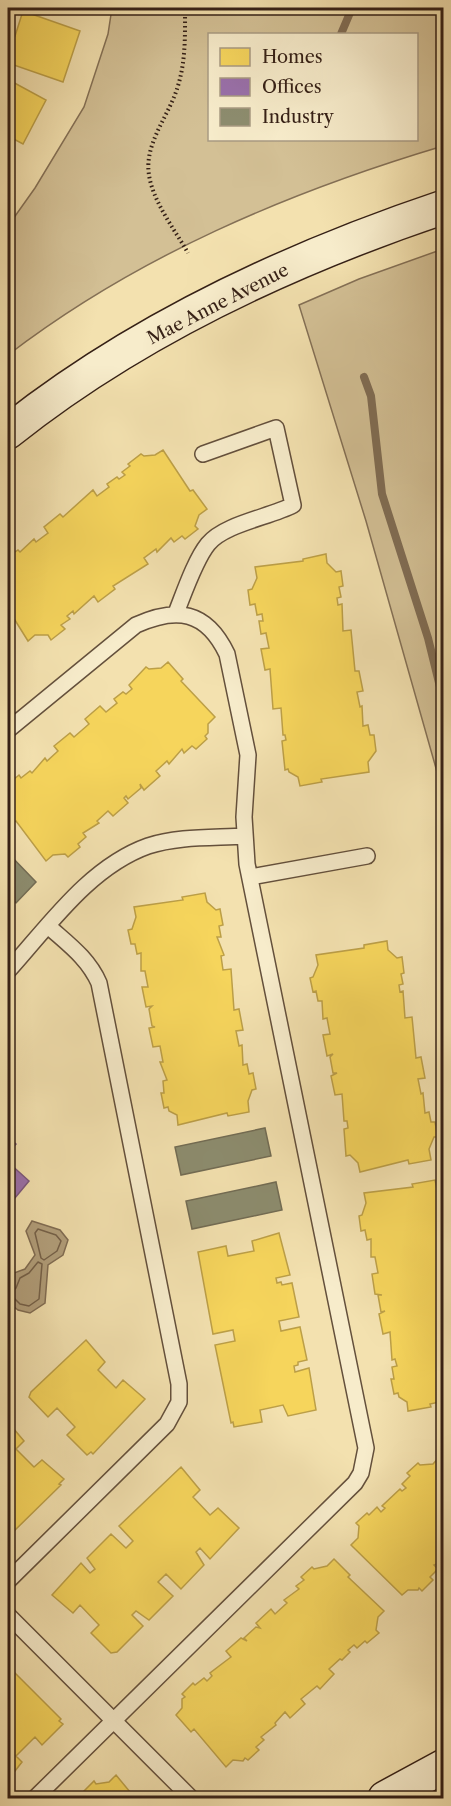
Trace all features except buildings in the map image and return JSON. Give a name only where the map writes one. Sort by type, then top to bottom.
[{"type":"main road","name":"Mae Anne Avenue","points":[[8,432],[99,368],[189,315],[277,271],[365,234],[444,207]]},
{"type":"main road","points":[[385,1798],[444,1766]]},
{"type":"lane","points":[[176,613],[208,543],[234,527],[273,515],[293,505],[276,428],[203,454]]},
{"type":"lane","points":[[8,730],[136,625],[156,616],[176,613],[195,618],[209,627],[221,641],[227,654],[248,755],[245,836],[250,877],[366,1448],[364,1462],[355,1483],[35,1798]]},
{"type":"lane","points":[[8,971],[97,875],[149,846],[187,839],[245,836]]},
{"type":"lane","points":[[250,877],[367,856]]},
{"type":"lane","points":[[8,1581],[167,1424],[179,1402],[179,1384],[99,983],[92,969],[78,952],[48,926]]},
{"type":"lane","points":[[8,1615],[191,1798]]},
{"type":"path","points":[[185,8],[184,60],[177,90],[151,149],[149,175],[160,204],[188,253]]},
{"type":"shaded area","points":[[112,8],[443,8],[443,146],[328,184],[216,231],[162,257],[109,287],[57,319],[8,355],[8,226],[35,188],[84,107],[108,34]]},
{"type":"shaded area","points":[[444,249],[443,793],[366,521],[299,305],[359,279]]},
{"type":"water","points":[[32,1221],[60,1230],[68,1240],[63,1255],[48,1265],[45,1303],[30,1313],[18,1310],[8,1302],[8,1289],[14,1273],[25,1269],[35,1255],[26,1231]]},
{"type":"waterway","points":[[341,33],[352,8]]},
{"type":"waterway","points":[[364,377],[371,396],[382,494],[428,638],[444,703]]}]
